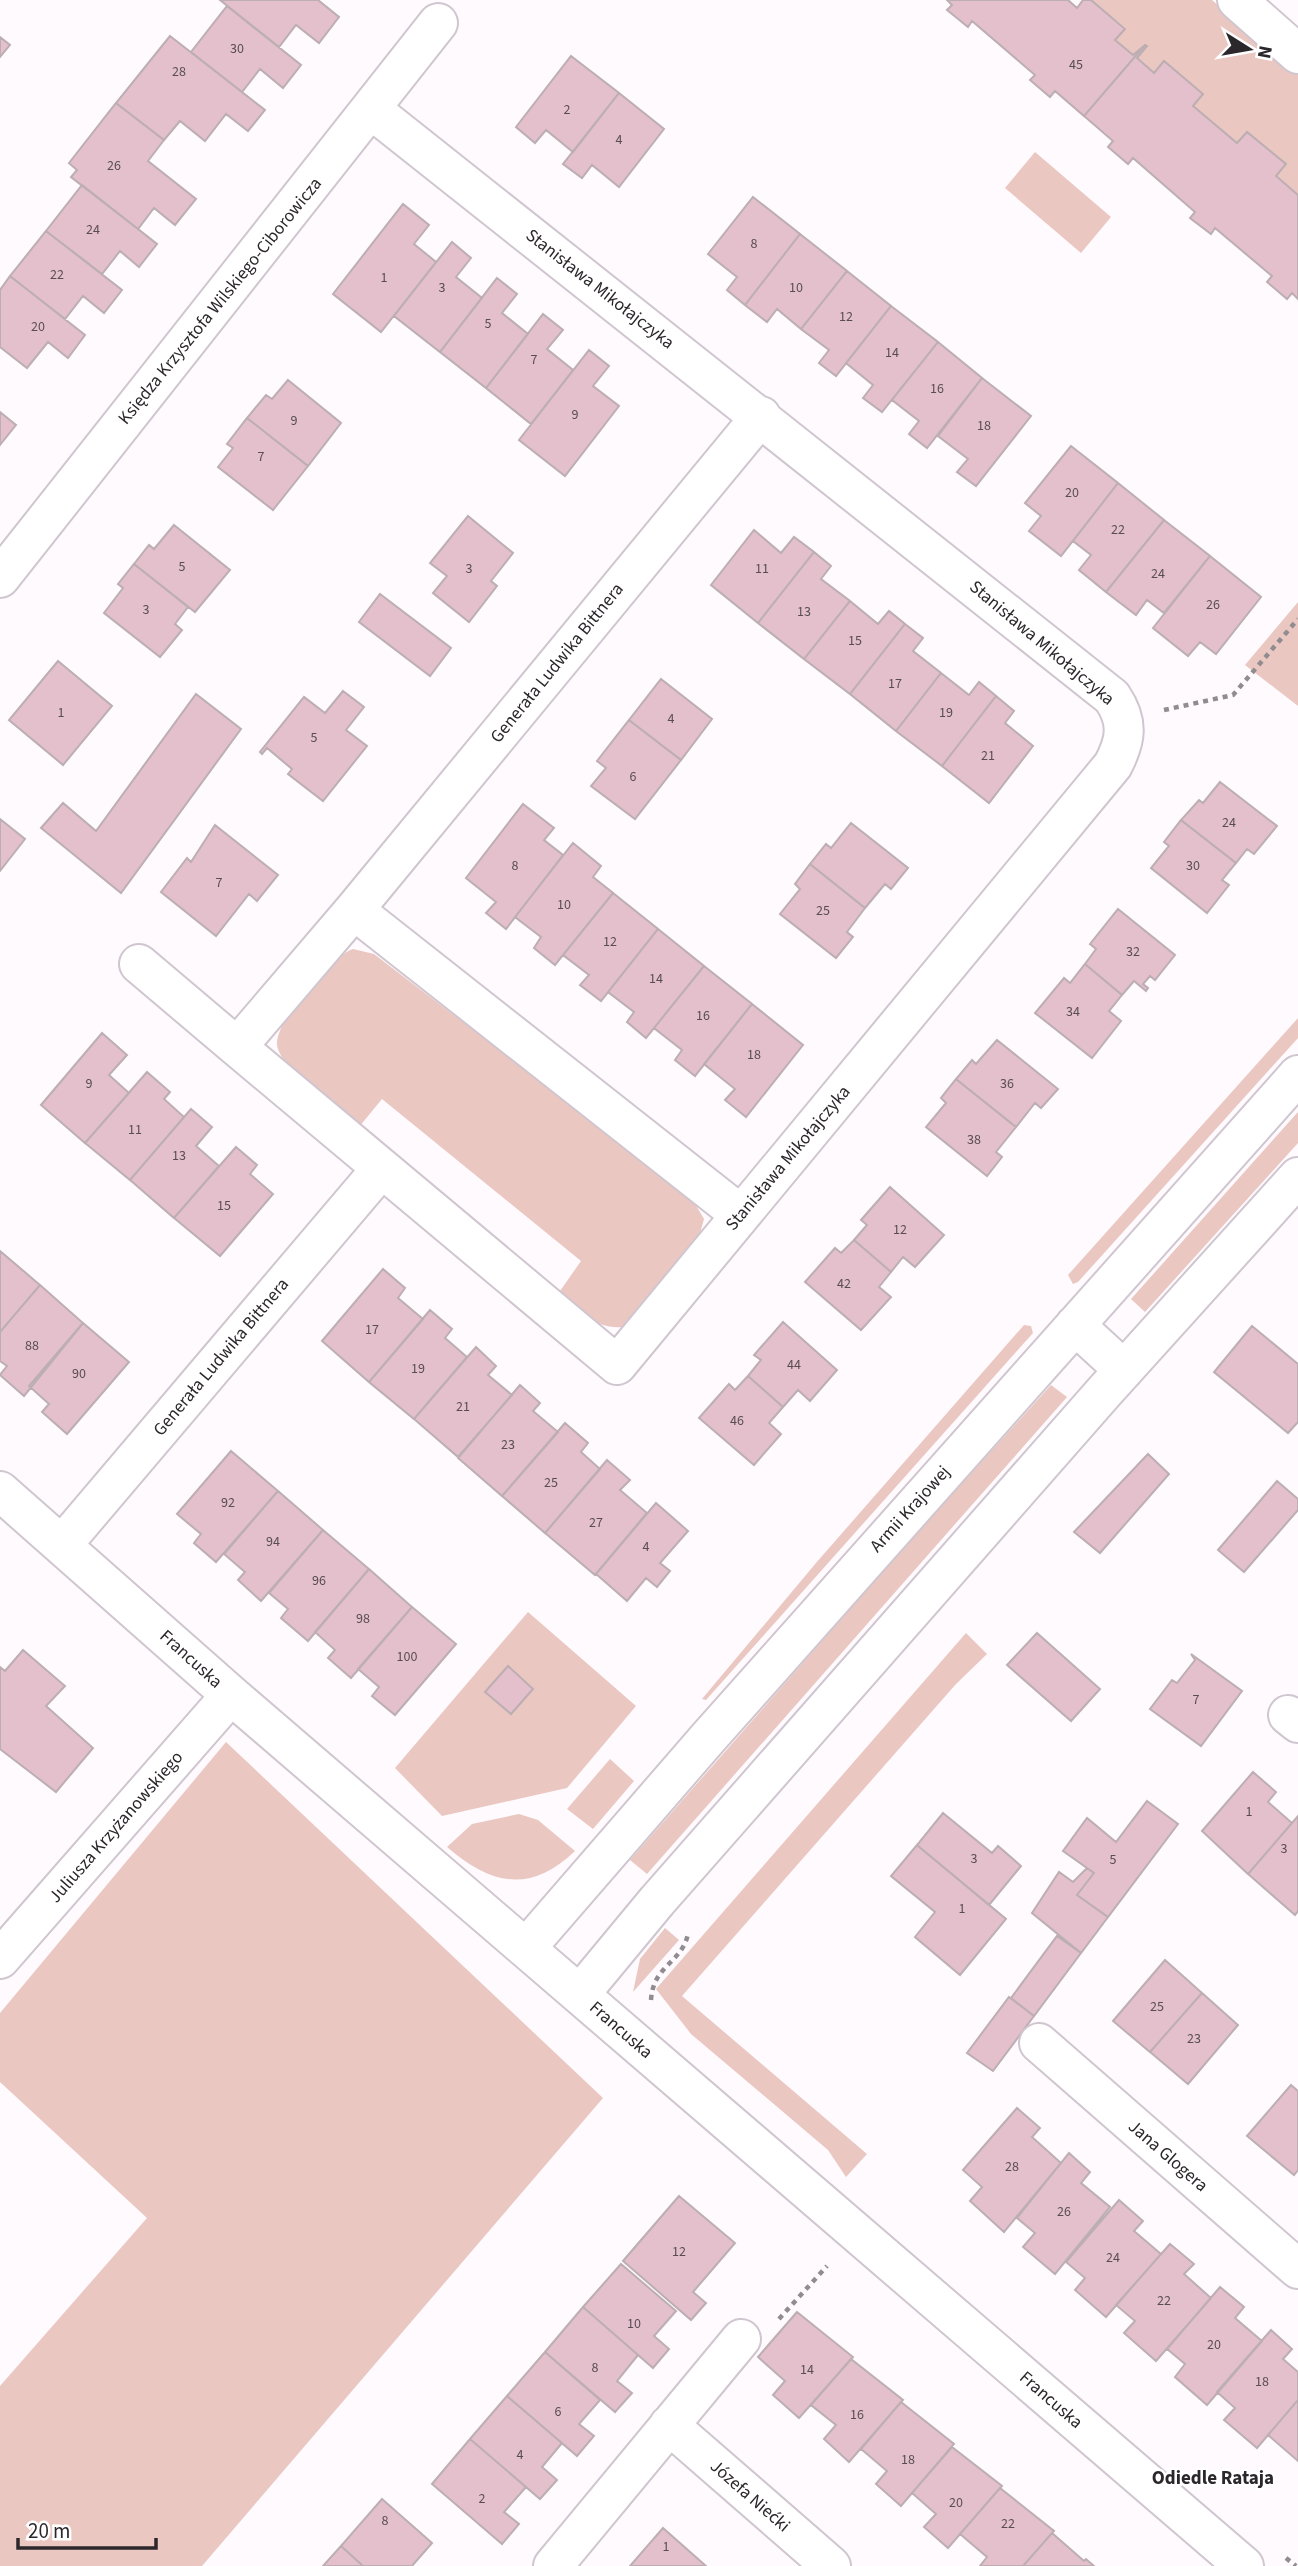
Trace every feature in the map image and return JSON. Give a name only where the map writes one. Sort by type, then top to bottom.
[{"type":"street","points":[[1237,0],[1298,54]]},
{"type":"street","name":"Księdza Krzysztofa Wilskiego-Ciborowicza","points":[[0,578],[438,23]]},
{"type":"street","name":"Stanisława Mikołajczyka","points":[[372,110],[1112,697],[1124,719],[1126,735],[1113,765],[617,1365],[381,1169]]},
{"type":"street","name":"Generała Ludwika Bittnera","points":[[237,1046],[354,910],[761,416]]},
{"type":"street","points":[[354,910],[741,1215]]},
{"type":"street","points":[[139,964],[381,1169]]},
{"type":"street","name":"Armii Krajowej","points":[[527,1947],[708,1738],[1298,1075]]},
{"type":"street","name":"Generała Ludwika Bittnera","points":[[62,1545],[381,1169]]},
{"type":"street","points":[[580,1994],[666,1891],[1124,1370],[1298,1177]]},
{"type":"street","points":[[1075,1325],[1124,1370]]},
{"type":"street","name":"Francuska","points":[[0,1491],[232,1695],[1244,2566]]},
{"type":"street","name":"Juliusza Krzyżanowskiego","points":[[0,1959],[232,1695]]},
{"type":"street","name":"Jana Glogera","points":[[1039,2043],[1298,2269]]},
{"type":"street","points":[[553,2566],[741,2339]]},
{"type":"street","name":"Józefa Niećki","points":[[669,2425],[831,2566]]},
{"type":"path","points":[[1124,719],[1233,695],[1298,619]]},
{"type":"path","points":[[652,1983],[686,1944],[689,1929]]},
{"type":"path","points":[[741,2339],[754,2346],[835,2257]]},
{"type":"shaded area","points":[[1091,0],[1212,0],[1298,74],[1298,195],[1276,176],[1286,164],[1247,132],[1237,143],[1193,106],[1203,94],[1164,62],[1154,73],[1115,40],[1125,28]]},
{"type":"shaded area","points":[[1035,152],[1111,217],[1081,253],[1005,188]]},
{"type":"shaded area","points":[[1298,602],[1298,706],[1245,665]]},
{"type":"shaded area","points":[[353,949],[374,954],[691,1197],[704,1219],[697,1244],[624,1327],[596,1322],[558,1294],[581,1261],[382,1099],[359,1127],[284,1060],[277,1045],[279,1034],[294,1005],[332,963]]},
{"type":"shaded area","points":[[1298,1018],[1298,1038],[1078,1282],[1073,1284],[1068,1275]]},
{"type":"shaded area","points":[[1298,1112],[1298,1143],[1145,1312],[1131,1299]]},
{"type":"shaded area","points":[[1024,1325],[1031,1326],[1033,1333],[706,1700],[702,1699],[816,1563]]},
{"type":"shaded area","points":[[1051,1385],[1067,1397],[647,1874],[630,1860],[900,1552]]},
{"type":"shaded area","points":[[528,1612],[636,1706],[567,1788],[442,1816],[395,1768]]},
{"type":"shaded area","points":[[966,1633],[987,1654],[956,1684],[682,1996],[867,2154],[846,2177],[828,2150],[691,2034],[656,1989]]},
{"type":"shaded area","points":[[226,1742],[603,2098],[202,2566],[0,2566],[0,2386],[147,2218],[0,2082],[0,2013]]},
{"type":"shaded area","points":[[610,1759],[634,1781],[593,1829],[567,1809]]},
{"type":"shaded area","points":[[519,1814],[538,1820],[575,1851],[542,1874],[526,1879],[511,1879],[479,1870],[447,1847],[472,1824]]},
{"type":"shaded area","points":[[665,1928],[679,1940],[633,1992],[640,1959]]},
{"type":"building","points":[[220,0],[318,0],[339,17],[319,43],[296,25],[279,47]]},
{"type":"building","points":[[947,0],[1068,0],[1077,8],[1083,0],[1091,0],[1125,29],[1115,40],[1133,55],[1145,45],[1084,116],[1055,91],[1050,97],[1030,80],[1035,75],[972,21],[968,27],[947,10],[952,5]]},
{"type":"building","points":[[227,6],[301,65],[283,88],[260,69],[242,92],[191,52]]},
{"type":"building","points":[[170,36],[265,110],[248,131],[226,114],[205,141],[180,121],[164,140],[116,103]]},
{"type":"building","points":[[0,37],[10,45],[0,57]]},
{"type":"building","points":[[1145,45],[1147,46],[1137,58],[1154,73],[1164,61],[1203,94],[1193,106],[1237,143],[1247,132],[1286,164],[1276,176],[1298,195],[1298,299],[1292,293],[1287,299],[1267,282],[1272,276],[1215,228],[1211,234],[1190,218],[1195,212],[1133,158],[1128,164],[1108,147],[1113,141],[1084,116]]},
{"type":"building","points":[[571,56],[619,93],[573,152],[546,130],[535,143],[516,127]]},
{"type":"building","points":[[619,93],[664,129],[619,187],[592,165],[582,178],[563,164]]},
{"type":"building","points":[[116,103],[164,140],[148,161],[196,199],[175,225],[154,208],[138,229],[71,177],[77,170],[69,163]]},
{"type":"building","points":[[82,185],[157,244],[139,267],[120,251],[102,274],[46,231]]},
{"type":"building","points":[[753,197],[800,234],[745,305],[727,290],[737,277],[708,254]]},
{"type":"building","points":[[403,204],[429,225],[414,244],[436,262],[381,332],[333,294]]},
{"type":"building","points":[[46,231],[122,290],[104,313],[83,296],[65,319],[10,276]]},
{"type":"building","points":[[800,234],[847,271],[801,329],[777,309],[767,322],[745,305]]},
{"type":"building","points":[[452,242],[471,258],[456,277],[482,298],[440,352],[394,316]]},
{"type":"building","points":[[847,271],[891,306],[836,376],[819,363],[829,350],[801,329]]},
{"type":"building","points":[[10,276],[85,335],[68,358],[48,342],[27,368],[0,347],[0,290]]},
{"type":"building","points":[[497,278],[517,294],[502,313],[528,334],[486,388],[440,352]]},
{"type":"building","points":[[891,306],[938,342],[882,412],[863,398],[873,385],[846,363]]},
{"type":"building","points":[[543,314],[563,330],[547,349],[573,370],[531,424],[486,388]]},
{"type":"building","points":[[938,342],[982,378],[927,448],[909,434],[919,421],[892,400]]},
{"type":"building","points":[[589,350],[609,366],[593,386],[619,406],[565,476],[519,440]]},
{"type":"building","points":[[982,378],[1031,416],[976,486],[957,472],[968,459],[938,436]]},
{"type":"building","points":[[288,380],[341,423],[308,466],[247,418],[266,395],[272,399]]},
{"type":"building","points":[[0,412],[16,425],[0,445]]},
{"type":"building","points":[[247,418],[308,466],[273,510],[218,467],[233,448],[227,444]]},
{"type":"building","points":[[1071,446],[1118,483],[1061,556],[1029,531],[1041,516],[1025,503]]},
{"type":"building","points":[[1118,483],[1164,520],[1106,592],[1079,570],[1091,555],[1073,541]]},
{"type":"building","points":[[468,516],[513,553],[491,581],[497,586],[469,622],[433,593],[447,576],[430,563]]},
{"type":"building","points":[[1164,520],[1210,556],[1164,613],[1147,600],[1136,615],[1106,592]]},
{"type":"building","points":[[174,525],[230,570],[195,612],[134,564],[149,545],[154,549]]},
{"type":"building","points":[[754,530],[781,553],[794,537],[814,552],[758,623],[711,585]]},
{"type":"building","points":[[814,552],[831,566],[821,579],[850,601],[804,659],[758,623]]},
{"type":"building","points":[[1210,556],[1261,597],[1216,654],[1200,642],[1188,656],[1153,628]]},
{"type":"building","points":[[134,564],[188,607],[175,624],[182,630],[160,657],[104,613],[123,588],[118,584]]},
{"type":"building","points":[[380,594],[451,648],[430,676],[359,622]]},
{"type":"building","points":[[850,601],[878,624],[889,611],[905,624],[850,694],[804,659]]},
{"type":"building","points":[[905,624],[923,638],[913,651],[941,673],[896,731],[850,694]]},
{"type":"building","points":[[58,661],[112,706],[63,765],[9,720]]},
{"type":"building","points":[[941,673],[969,695],[979,682],[996,696],[942,766],[896,731]]},
{"type":"building","points":[[661,679],[712,719],[681,760],[629,720]]},
{"type":"building","points":[[343,691],[364,707],[346,730],[367,746],[323,801],[288,774],[292,769],[267,748],[262,754],[260,752],[304,697],[325,713]]},
{"type":"building","points":[[196,694],[241,729],[121,893],[41,828],[63,803],[96,831]]},
{"type":"building","points":[[996,696],[1014,711],[1005,723],[1033,746],[989,803],[942,766]]},
{"type":"building","points":[[629,720],[681,760],[635,819],[591,786],[606,768],[597,761]]},
{"type":"building","points":[[1220,782],[1277,826],[1254,854],[1247,849],[1236,863],[1181,820],[1199,800],[1203,803]]},
{"type":"building","points":[[523,804],[554,828],[544,840],[563,855],[506,929],[486,913],[496,902],[466,878]]},
{"type":"building","points":[[0,819],[25,839],[0,871]]},
{"type":"building","points":[[1181,820],[1236,863],[1222,880],[1229,885],[1207,913],[1151,868],[1169,846],[1164,842]]},
{"type":"building","points":[[851,823],[908,868],[891,889],[885,884],[865,908],[810,864],[826,844],[831,848]]},
{"type":"building","points":[[215,825],[278,875],[257,901],[249,894],[216,936],[161,892],[187,858],[191,862]]},
{"type":"building","points":[[573,843],[601,866],[593,877],[613,893],[555,965],[534,948],[541,937],[515,917]]},
{"type":"building","points":[[810,864],[865,908],[847,932],[853,937],[836,958],[780,914],[800,889],[795,884]]},
{"type":"building","points":[[613,893],[658,929],[601,1001],[580,985],[589,975],[563,955]]},
{"type":"building","points":[[1118,909],[1175,955],[1155,980],[1150,976],[1143,984],[1148,988],[1146,991],[1134,981],[1122,995],[1085,964],[1096,949],[1090,944]]},
{"type":"building","points":[[658,929],[704,966],[646,1038],[627,1022],[634,1012],[608,992]]},
{"type":"building","points":[[1085,964],[1122,995],[1109,1011],[1121,1021],[1092,1058],[1035,1013],[1064,978],[1070,983]]},
{"type":"building","points":[[704,966],[752,1004],[695,1076],[675,1060],[682,1050],[654,1028]]},
{"type":"building","points":[[752,1004],[803,1045],[746,1117],[725,1100],[735,1089],[704,1064]]},
{"type":"building","points":[[102,1033],[127,1055],[109,1075],[129,1093],[85,1143],[41,1105]]},
{"type":"building","points":[[997,1040],[1058,1089],[1041,1108],[1035,1103],[1016,1127],[956,1079],[972,1060],[976,1064]]},
{"type":"building","points":[[147,1072],[170,1092],[164,1099],[184,1117],[130,1180],[85,1143]]},
{"type":"building","points":[[956,1079],[1016,1127],[996,1152],[1002,1157],[987,1176],[926,1127],[946,1103],[941,1098]]},
{"type":"building","points":[[191,1109],[212,1127],[196,1146],[219,1166],[174,1218],[130,1180]]},
{"type":"building","points":[[236,1147],[257,1165],[250,1174],[273,1194],[220,1256],[174,1218]]},
{"type":"building","points":[[890,1187],[944,1235],[915,1267],[903,1257],[891,1272],[854,1240],[867,1225],[861,1220]]},
{"type":"building","points":[[854,1240],[891,1272],[879,1287],[891,1297],[861,1330],[805,1282],[835,1248],[841,1253]]},
{"type":"building","points":[[0,1251],[40,1285],[0,1332]]},
{"type":"building","points":[[383,1269],[405,1288],[398,1298],[423,1319],[369,1382],[322,1341]]},
{"type":"building","points":[[40,1285],[83,1323],[24,1396],[0,1375],[7,1366],[0,1361],[0,1332]]},
{"type":"building","points":[[430,1310],[452,1329],[445,1338],[467,1357],[414,1419],[369,1382]]},
{"type":"building","points":[[783,1322],[837,1370],[810,1401],[798,1390],[783,1407],[748,1376],[761,1360],[754,1355]]},
{"type":"building","points":[[83,1323],[129,1362],[67,1434],[42,1412],[49,1404],[29,1386]]},
{"type":"building","points":[[1252,1326],[1298,1364],[1298,1422],[1288,1433],[1214,1372]]},
{"type":"building","points":[[476,1347],[496,1366],[488,1375],[512,1395],[458,1457],[414,1419]]},
{"type":"building","points":[[748,1376],[783,1407],[769,1423],[781,1434],[754,1465],[699,1418],[729,1384],[735,1390]]},
{"type":"building","points":[[520,1385],[540,1403],[533,1411],[558,1432],[502,1496],[458,1458]]},
{"type":"building","points":[[565,1423],[588,1443],[581,1452],[600,1469],[545,1533],[502,1496]]},
{"type":"building","points":[[231,1451],[278,1491],[216,1562],[194,1543],[201,1534],[177,1514]]},
{"type":"building","points":[[1148,1454],[1169,1474],[1100,1553],[1074,1532]]},
{"type":"building","points":[[607,1460],[630,1480],[620,1490],[647,1513],[595,1575],[545,1533]]},
{"type":"building","points":[[1277,1481],[1298,1499],[1298,1510],[1244,1572],[1218,1550]]},
{"type":"building","points":[[278,1491],[323,1530],[261,1601],[238,1580],[245,1572],[224,1554]]},
{"type":"building","points":[[656,1503],[688,1531],[660,1563],[670,1571],[657,1587],[646,1578],[627,1601],[596,1574]]},
{"type":"building","points":[[323,1530],[369,1569],[308,1641],[281,1618],[288,1609],[269,1593]]},
{"type":"building","points":[[369,1569],[412,1607],[351,1678],[328,1658],[335,1650],[315,1632]]},
{"type":"building","points":[[412,1607],[456,1644],[395,1715],[372,1696],[379,1687],[358,1669]]},
{"type":"building","points":[[1037,1633],[1100,1689],[1071,1721],[1007,1665]]},
{"type":"building","points":[[23,1650],[65,1686],[46,1706],[93,1748],[56,1792],[0,1749],[0,1667],[5,1671]]},
{"type":"building","points":[[1191,1654],[1242,1691],[1201,1746],[1150,1709],[1172,1680],[1177,1683],[1195,1660]]},
{"type":"building","points":[[508,1666],[533,1689],[511,1714],[485,1692]]},
{"type":"building","points":[[1253,1772],[1276,1792],[1268,1802],[1292,1823],[1248,1874],[1202,1831]]},
{"type":"building","points":[[1147,1801],[1178,1824],[1108,1917],[1077,1895],[1094,1873],[1063,1851],[1087,1818],[1116,1842]]},
{"type":"building","points":[[943,1813],[992,1853],[998,1846],[1021,1866],[989,1905],[917,1845]]},
{"type":"building","points":[[1298,1816],[1298,1911],[1295,1915],[1248,1874]]},
{"type":"building","points":[[917,1845],[1006,1919],[960,1975],[915,1937],[935,1912],[891,1876]]},
{"type":"building","points":[[1087,1868],[1094,1873],[1077,1895],[1108,1917],[1081,1953],[1032,1913],[1059,1872],[1073,1882]]},
{"type":"building","points":[[1057,1936],[1081,1953],[1034,2016],[1011,1998]]},
{"type":"building","points":[[1165,1960],[1202,1993],[1150,2052],[1113,2021]]},
{"type":"building","points":[[1202,1993],[1238,2025],[1188,2084],[1150,2052]]},
{"type":"building","points":[[1009,1997],[1034,2016],[993,2071],[967,2053]]},
{"type":"building","points":[[1291,2085],[1298,2091],[1298,2170],[1294,2175],[1247,2136]]},
{"type":"building","points":[[1017,2108],[1040,2128],[1032,2137],[1061,2163],[1004,2232],[970,2201],[982,2187],[963,2170]]},
{"type":"building","points":[[1069,2153],[1090,2172],[1081,2183],[1110,2207],[1055,2274],[1023,2247],[1035,2233],[1017,2218]]},
{"type":"building","points":[[679,2196],[735,2243],[693,2292],[706,2303],[691,2320],[623,2261]]},
{"type":"building","points":[[1119,2200],[1143,2221],[1134,2231],[1161,2254],[1106,2317],[1075,2290],[1085,2278],[1066,2262]]},
{"type":"building","points":[[1170,2244],[1194,2264],[1184,2274],[1211,2298],[1156,2361],[1124,2333],[1135,2321],[1116,2305]]},
{"type":"building","points":[[621,2264],[676,2311],[654,2336],[669,2349],[653,2368],[583,2307]]},
{"type":"building","points":[[1220,2287],[1244,2307],[1235,2318],[1262,2341],[1207,2405],[1175,2377],[1185,2364],[1167,2349]]},
{"type":"building","points":[[583,2307],[638,2355],[617,2381],[632,2393],[615,2412],[545,2352]]},
{"type":"building","points":[[797,2312],[853,2357],[799,2418],[773,2395],[785,2381],[758,2357]]},
{"type":"building","points":[[1271,2330],[1292,2349],[1283,2359],[1298,2372],[1298,2400],[1257,2448],[1224,2420],[1235,2408],[1217,2392]]},
{"type":"building","points":[[545,2352],[600,2400],[579,2424],[594,2436],[577,2456],[507,2396]]},
{"type":"building","points":[[851,2359],[903,2400],[849,2462],[824,2439],[836,2425],[811,2405]]},
{"type":"building","points":[[507,2396],[562,2443],[542,2467],[557,2480],[540,2499],[470,2439]]},
{"type":"building","points":[[1298,2400],[1298,2461],[1268,2435]]},
{"type":"building","points":[[901,2402],[954,2444],[901,2506],[876,2484],[887,2471],[861,2449]]},
{"type":"building","points":[[470,2439],[526,2487],[504,2512],[519,2524],[502,2544],[432,2484]]},
{"type":"building","points":[[952,2447],[1002,2486],[948,2548],[924,2527],[936,2514],[912,2493]]},
{"type":"building","points":[[1000,2488],[1054,2531],[1023,2566],[980,2566],[987,2557],[960,2534]]},
{"type":"building","points":[[382,2499],[432,2543],[412,2566],[363,2566],[341,2546]]},
{"type":"building","points":[[663,2528],[706,2566],[630,2566]]},
{"type":"building","points":[[1052,2533],[1084,2561],[1086,2559],[1094,2566],[1023,2566]]},
{"type":"building","points":[[341,2546],[363,2566],[323,2566]]},
{"type":"district","name":"Odiedle Rataja","points":[[1213,2478]]}]
